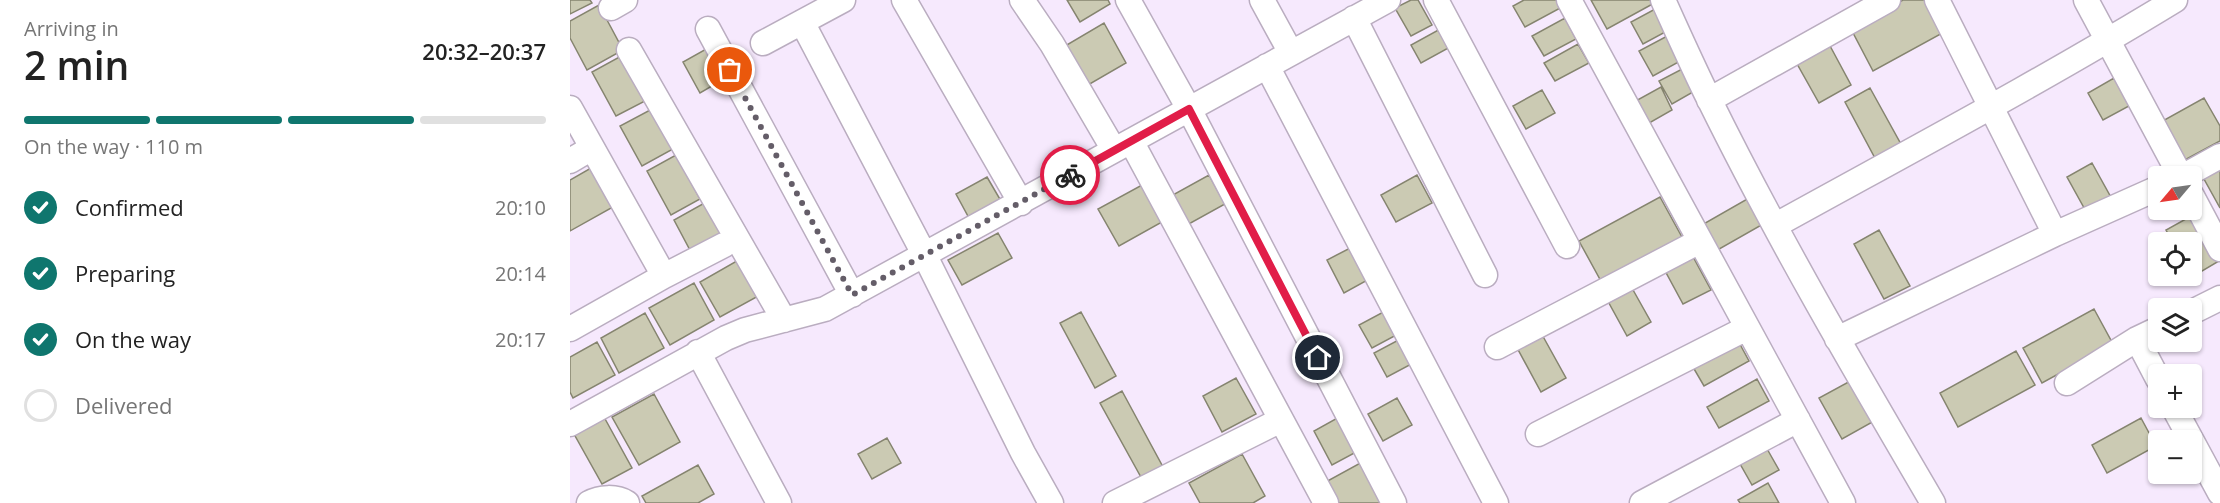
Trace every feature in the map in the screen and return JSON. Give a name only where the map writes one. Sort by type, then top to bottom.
[{"type":"street","points":[[763,43],[843,0]]},
{"type":"street","points":[[904,0],[1021,203]]},
{"type":"street","points":[[1022,0],[1123,145],[1326,503]]},
{"type":"street","points":[[1128,0],[1189,109],[1394,503]]},
{"type":"street","points":[[1262,0],[1291,53]]},
{"type":"street","points":[[1436,0],[1567,246]]},
{"type":"street","points":[[1569,0],[1843,503]]},
{"type":"street","points":[[1663,0],[1709,100],[1837,339],[1933,503]]},
{"type":"street","points":[[1709,100],[1888,0]]},
{"type":"street","points":[[1937,0],[2055,234]]},
{"type":"street","points":[[2086,0],[2176,166]]},
{"type":"street","points":[[1776,225],[2108,41],[2175,0]]},
{"type":"street","points":[[570,424],[698,352],[745,330],[825,309],[852,295],[1385,1]]},
{"type":"street","points":[[1354,18],[1485,275]]},
{"type":"street","points":[[802,22],[924,254],[1023,453],[1051,503]]},
{"type":"street","points":[[708,29],[852,295]]},
{"type":"street","points":[[628,50],[784,320]]},
{"type":"street","points":[[1267,66],[1496,503]]},
{"type":"street","points":[[570,108],[664,276]]},
{"type":"street","points":[[570,160],[592,148]]},
{"type":"street","points":[[2202,166],[2220,156]]},
{"type":"street","points":[[1837,339],[2055,234],[2148,192]]},
{"type":"street","points":[[2202,215],[2220,249]]},
{"type":"street","points":[[1497,347],[1700,241]]},
{"type":"street","points":[[570,329],[724,245]]},
{"type":"street","points":[[2202,307],[2220,298]]},
{"type":"street","points":[[1538,434],[1747,328]]},
{"type":"street","points":[[2067,383],[2148,333]]},
{"type":"street","points":[[2137,339],[2150,364]]},
{"type":"street","points":[[698,352],[779,503]]},
{"type":"street","points":[[2179,418],[2220,494]]},
{"type":"street","points":[[1115,503],[1281,420]]},
{"type":"street","points":[[1642,503],[1798,420]]},
{"type":"street","points":[[589,503],[596,499],[620,499],[627,503]]},
{"type":"building","points":[[570,0],[590,0],[592,3],[570,14]]},
{"type":"building","points":[[1067,0],[1108,0],[1110,4],[1080,22]]},
{"type":"building","points":[[1411,0],[1418,0],[1432,25],[1411,36],[1395,8]]},
{"type":"building","points":[[1524,0],[1560,0],[1564,6],[1525,27],[1513,6]]},
{"type":"building","points":[[1591,0],[1657,0],[1658,1],[1607,29]]},
{"type":"building","points":[[1903,0],[1932,0],[1948,30],[1873,71],[1851,29]]},
{"type":"building","points":[[599,5],[623,50],[587,70],[570,38],[570,21]]},
{"type":"building","points":[[1657,8],[1669,30],[1643,44],[1631,22]]},
{"type":"building","points":[[1565,18],[1576,39],[1544,56],[1532,36]]},
{"type":"building","points":[[1104,23],[1126,63],[1088,85],[1065,46]]},
{"type":"building","points":[[1442,28],[1452,46],[1421,63],[1411,45]]},
{"type":"building","points":[[1671,34],[1684,59],[1653,76],[1639,51]]},
{"type":"building","points":[[1578,44],[1589,63],[1555,81],[1544,63]]},
{"type":"building","points":[[1829,44],[1851,85],[1819,103],[1796,62]]},
{"type":"building","points":[[708,48],[724,79],[700,93],[683,62]]},
{"type":"building","points":[[623,55],[647,100],[616,116],[592,72]]},
{"type":"building","points":[[1688,66],[1700,88],[1672,104],[1659,81]]},
{"type":"building","points":[[2114,78],[2129,106],[2103,120],[2088,93]]},
{"type":"building","points":[[1661,87],[1672,110],[1644,126],[1632,103]]},
{"type":"building","points":[[1870,88],[1902,146],[1876,160],[1845,102]]},
{"type":"building","points":[[1542,90],[1555,113],[1526,129],[1513,106]]},
{"type":"building","points":[[2204,98],[2220,126],[2220,141],[2181,162],[2159,123]]},
{"type":"building","points":[[652,109],[673,149],[642,166],[620,126]]},
{"type":"building","points":[[676,155],[700,199],[671,215],[647,171]]},
{"type":"building","points":[[2220,159],[2220,208],[2202,175],[2202,168]]},
{"type":"building","points":[[2092,163],[2113,201],[2088,215],[2067,177]]},
{"type":"building","points":[[591,168],[613,207],[570,231],[570,180]]},
{"type":"building","points":[[1209,175],[1225,204],[1187,225],[1171,196]]},
{"type":"building","points":[[1417,175],[1432,203],[1396,222],[1381,195]]},
{"type":"building","points":[[987,177],[1001,201],[969,218],[956,194]]},
{"type":"building","points":[[1142,185],[1162,222],[1119,246],[1098,209]]},
{"type":"building","points":[[1660,197],[1683,239],[1602,283],[1579,241]]},
{"type":"building","points":[[1749,198],[1765,223],[1714,252],[1700,226]]},
{"type":"building","points":[[708,201],[725,234],[691,252],[674,220]]},
{"type":"building","points":[[2184,220],[2196,220],[2219,261],[2202,271],[2202,232],[2167,232],[2166,230]]},
{"type":"building","points":[[1879,230],[1910,286],[1884,299],[1854,244]]},
{"type":"building","points":[[998,233],[1012,258],[962,285],[948,260]]},
{"type":"building","points":[[1356,245],[1373,277],[1344,293],[1327,260]]},
{"type":"building","points":[[1691,253],[1711,290],[1683,304],[1663,267]]},
{"type":"building","points":[[742,258],[762,294],[720,317],[700,282]]},
{"type":"building","points":[[1628,281],[1651,322],[1627,336],[1604,294]]},
{"type":"building","points":[[694,283],[714,320],[670,345],[649,308]]},
{"type":"building","points":[[1389,309],[1402,332],[1372,348],[1359,325]]},
{"type":"building","points":[[2094,309],[2113,344],[2042,383],[2023,348]]},
{"type":"building","points":[[1081,312],[1116,376],[1095,388],[1060,323]]},
{"type":"building","points":[[645,313],[664,348],[619,373],[601,338]]},
{"type":"building","points":[[1540,331],[1566,378],[1541,392],[1515,344]]},
{"type":"building","points":[[1406,336],[1419,360],[1387,377],[1374,353]]},
{"type":"building","points":[[1736,337],[1749,361],[1704,386],[1690,362]]},
{"type":"building","points":[[597,342],[615,375],[573,398],[570,392],[570,357]]},
{"type":"building","points":[[2016,351],[2035,385],[1958,427],[1940,393]]},
{"type":"building","points":[[1236,378],[1256,414],[1222,432],[1203,396]]},
{"type":"building","points":[[1757,379],[1769,401],[1719,428],[1707,407]]},
{"type":"building","points":[[1854,379],[1876,420],[1842,439],[1819,398]]},
{"type":"building","points":[[1122,391],[1163,467],[1142,479],[1100,403]]},
{"type":"building","points":[[654,394],[680,442],[639,465],[612,417]]},
{"type":"building","points":[[1397,398],[1412,425],[1383,441],[1368,414]]},
{"type":"building","points":[[1341,416],[1360,450],[1332,465],[1314,431]]},
{"type":"building","points":[[604,417],[632,468],[602,484],[574,434]]},
{"type":"building","points":[[2141,418],[2148,431],[2148,450],[2107,473],[2092,445]]},
{"type":"building","points":[[887,438],[901,463],[872,479],[858,454]]},
{"type":"building","points":[[1762,440],[1779,470],[1752,485],[1735,455]]},
{"type":"building","points":[[1242,454],[1265,496],[1253,503],[1200,503],[1189,483]]},
{"type":"building","points":[[1364,461],[1387,503],[1333,503],[1322,484]]},
{"type":"building","points":[[698,465],[714,494],[698,503],[646,503],[642,496]]},
{"type":"building","points":[[1768,483],[1779,503],[1740,503],[1738,500]]},
{"type":"way so far","points":[[730,70],[852,295],[988,218],[1021,203],[1070,175]]},
{"type":"route","points":[[1070,175],[1189,109],[1318,358]]}]
